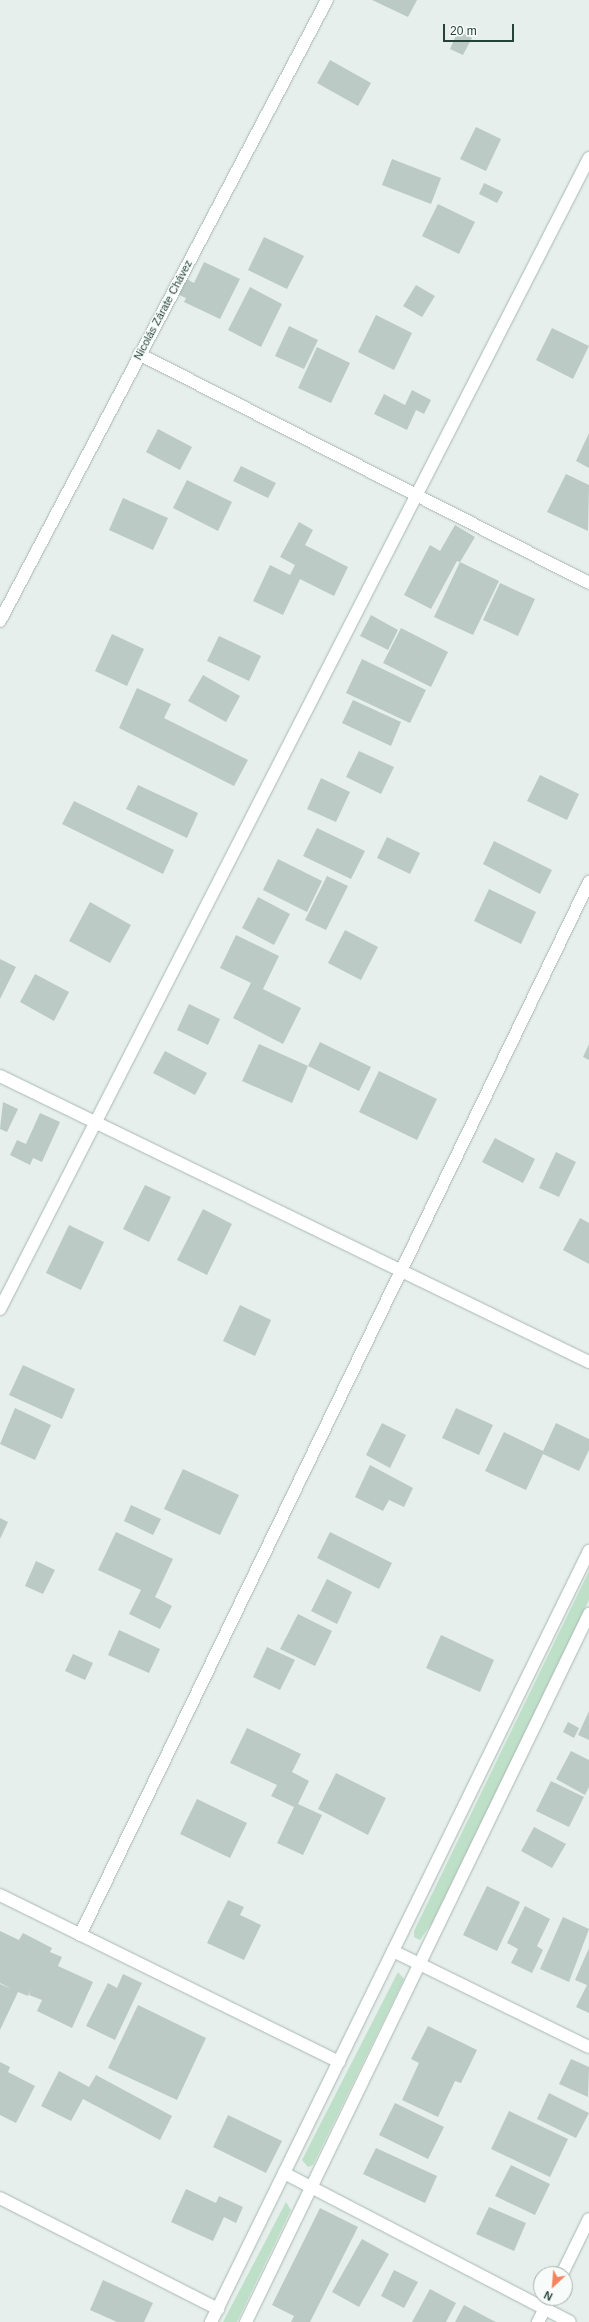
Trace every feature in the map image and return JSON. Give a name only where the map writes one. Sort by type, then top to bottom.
[{"type":"street","name":"Nicolás Zárate Chávez","points":[[0,622],[139,354],[327,0]]},
{"type":"street","points":[[0,1309],[94,1122],[589,158]]},
{"type":"street","points":[[139,354],[589,582]]},
{"type":"street","points":[[80,1935],[589,882]]},
{"type":"street","points":[[0,1076],[589,1362]]},
{"type":"street","points":[[211,2322],[589,1551]]},
{"type":"street","points":[[246,2322],[589,1614]]},
{"type":"street","points":[[0,1895],[338,2062]]},
{"type":"street","points":[[393,1951],[589,2047]]},
{"type":"street","points":[[284,2173],[533,2296]]},
{"type":"street","points":[[0,2198],[218,2309]]},
{"type":"street","points":[[566,2266],[589,2218]]},
{"type":"street","points":[[538,2322],[546,2306]]},
{"type":"street","points":[[551,2306],[570,2322]]},
{"type":"green space","points":[[589,1571],[589,1600],[432,1923],[420,1940],[414,1937],[414,1931]]},
{"type":"green space","points":[[398,1972],[404,1979],[313,2165],[308,2167],[302,2160]]},
{"type":"green space","points":[[286,2202],[291,2210],[237,2322],[223,2322]]},
{"type":"building","points":[[372,0],[417,0],[408,17]]},
{"type":"building","points":[[458,31],[472,38],[463,55],[450,49]]},
{"type":"building","points":[[330,60],[371,83],[358,106],[317,83]]},
{"type":"building","points":[[476,127],[501,139],[486,171],[460,159]]},
{"type":"building","points":[[392,159],[441,178],[431,204],[382,185]]},
{"type":"building","points":[[484,183],[503,192],[497,203],[479,194]]},
{"type":"building","points":[[438,204],[475,222],[459,254],[422,236]]},
{"type":"building","points":[[264,237],[304,256],[287,289],[248,270]]},
{"type":"building","points":[[204,262],[240,279],[220,319],[184,302],[186,298],[177,294],[185,278],[194,283]]},
{"type":"building","points":[[416,285],[435,296],[422,317],[403,306]]},
{"type":"building","points":[[250,287],[282,304],[261,347],[228,330]]},
{"type":"building","points":[[376,315],[412,333],[394,370],[358,352]]},
{"type":"building","points":[[289,326],[318,340],[304,369],[275,356]]},
{"type":"building","points":[[552,328],[589,346],[573,379],[536,360]]},
{"type":"building","points":[[317,347],[350,363],[331,403],[298,388]]},
{"type":"building","points":[[412,390],[431,400],[424,414],[416,410],[407,430],[374,414],[384,394],[405,405]]},
{"type":"building","points":[[158,429],[192,447],[180,470],[146,452]]},
{"type":"building","points":[[589,433],[589,468],[576,461]]},
{"type":"building","points":[[241,466],[276,483],[268,498],[233,481]]},
{"type":"building","points":[[566,474],[589,485],[588,531],[547,512]]},
{"type":"building","points":[[187,480],[232,502],[218,531],[173,508]]},
{"type":"building","points":[[123,498],[168,518],[153,550],[109,530]]},
{"type":"building","points":[[299,522],[313,530],[305,545],[348,567],[334,596],[300,579],[283,615],[253,601],[270,565],[290,575],[295,565],[280,557]]},
{"type":"building","points":[[455,525],[475,537],[460,562],[457,561],[431,609],[404,595],[430,545],[440,551]]},
{"type":"building","points":[[460,562],[499,581],[473,635],[434,617]]},
{"type":"building","points":[[500,583],[535,599],[518,636],[483,620]]},
{"type":"building","points":[[371,615],[398,630],[388,650],[360,636]]},
{"type":"building","points":[[401,628],[448,652],[431,687],[383,663]]},
{"type":"building","points":[[112,634],[144,649],[127,686],[95,671]]},
{"type":"building","points":[[219,636],[261,656],[249,681],[207,661]]},
{"type":"building","points":[[362,659],[426,690],[410,723],[346,693]]},
{"type":"building","points":[[203,675],[240,696],[226,722],[188,701]]},
{"type":"building","points":[[137,688],[171,704],[164,718],[248,760],[234,786],[119,728]]},
{"type":"building","points":[[353,700],[401,722],[391,746],[342,723]]},
{"type":"building","points":[[359,751],[394,767],[381,794],[346,777]]},
{"type":"building","points":[[540,775],[579,794],[567,820],[527,801]]},
{"type":"building","points":[[321,778],[350,792],[336,822],[307,809]]},
{"type":"building","points":[[138,785],[198,813],[187,838],[126,809]]},
{"type":"building","points":[[74,801],[174,850],[163,874],[62,824]]},
{"type":"building","points":[[317,828],[365,851],[351,879],[303,856]]},
{"type":"building","points":[[387,837],[420,853],[410,874],[377,858]]},
{"type":"building","points":[[494,841],[552,870],[540,894],[483,864]]},
{"type":"building","points":[[278,859],[322,881],[307,912],[263,890]]},
{"type":"building","points":[[327,876],[348,886],[326,930],[305,920]]},
{"type":"building","points":[[489,889],[536,912],[521,944],[474,921]]},
{"type":"building","points":[[258,897],[290,914],[274,945],[242,928]]},
{"type":"building","points":[[90,902],[131,925],[110,963],[69,941]]},
{"type":"building","points":[[345,930],[378,947],[361,980],[328,963]]},
{"type":"building","points":[[236,935],[279,956],[263,989],[301,1008],[283,1044],[233,1018],[251,983],[220,968]]},
{"type":"building","points":[[0,959],[16,967],[0,999]]},
{"type":"building","points":[[35,974],[69,992],[54,1021],[20,1002]]},
{"type":"building","points":[[189,1004],[220,1019],[208,1045],[177,1030]]},
{"type":"building","points":[[320,1042],[371,1067],[359,1091],[308,1066]]},
{"type":"building","points":[[259,1044],[308,1066],[292,1103],[242,1081]]},
{"type":"building","points":[[589,1044],[589,1060],[583,1057]]},
{"type":"building","points":[[165,1051],[207,1073],[195,1095],[153,1073]]},
{"type":"building","points":[[379,1071],[437,1099],[417,1140],[359,1112]]},
{"type":"building","points":[[3,1102],[18,1109],[7,1132],[0,1129]]},
{"type":"building","points":[[40,1113],[60,1122],[42,1162],[33,1158],[30,1165],[10,1155],[17,1140],[26,1144]]},
{"type":"building","points":[[495,1138],[535,1159],[523,1183],[482,1162]]},
{"type":"building","points":[[556,1152],[576,1162],[559,1197],[539,1188]]},
{"type":"building","points":[[145,1185],[171,1197],[149,1242],[123,1229]]},
{"type":"building","points":[[203,1209],[232,1224],[207,1275],[177,1260]]},
{"type":"building","points":[[580,1218],[589,1223],[589,1264],[563,1250]]},
{"type":"building","points":[[69,1225],[104,1242],[81,1290],[46,1273]]},
{"type":"building","points":[[240,1305],[271,1320],[255,1356],[223,1341]]},
{"type":"building","points":[[23,1365],[75,1389],[62,1419],[9,1395]]},
{"type":"building","points":[[15,1408],[51,1425],[35,1460],[0,1444]]},
{"type":"building","points":[[456,1408],[493,1425],[479,1455],[442,1438]]},
{"type":"building","points":[[382,1423],[406,1435],[390,1468],[366,1455]]},
{"type":"building","points":[[556,1423],[589,1439],[589,1450],[579,1471],[543,1454],[526,1490],[485,1471],[504,1432],[543,1451]]},
{"type":"building","points":[[370,1465],[413,1488],[404,1507],[389,1500],[383,1511],[355,1497]]},
{"type":"building","points":[[183,1469],[239,1495],[220,1535],[164,1509]]},
{"type":"building","points":[[131,1505],[161,1519],[153,1535],[124,1521]]},
{"type":"building","points":[[0,1518],[8,1522],[0,1539]]},
{"type":"building","points":[[116,1532],[173,1559],[155,1597],[172,1606],[160,1629],[129,1614],[141,1590],[98,1570]]},
{"type":"building","points":[[330,1532],[392,1563],[379,1589],[317,1558]]},
{"type":"building","points":[[36,1561],[55,1570],[43,1594],[25,1586]]},
{"type":"building","points":[[327,1579],[352,1592],[337,1624],[311,1611]]},
{"type":"building","points":[[298,1614],[332,1631],[315,1666],[280,1649]]},
{"type":"building","points":[[119,1630],[160,1649],[149,1673],[108,1655]]},
{"type":"building","points":[[441,1635],[494,1660],[480,1692],[426,1668]]},
{"type":"building","points":[[267,1647],[295,1660],[280,1690],[253,1677]]},
{"type":"building","points":[[73,1654],[93,1663],[85,1680],[65,1671]]},
{"type":"building","points":[[589,1711],[589,1740],[578,1735]]},
{"type":"building","points":[[568,1722],[579,1728],[574,1738],[563,1732]]},
{"type":"building","points":[[247,1728],[301,1754],[292,1772],[309,1781],[298,1804],[322,1815],[303,1855],[277,1843],[294,1807],[271,1796],[277,1785],[230,1763]]},
{"type":"building","points":[[571,1751],[589,1760],[589,1787],[585,1795],[556,1779]]},
{"type":"building","points":[[336,1773],[386,1798],[368,1835],[318,1809]]},
{"type":"building","points":[[551,1781],[584,1797],[569,1827],[536,1811]]},
{"type":"building","points":[[197,1799],[247,1823],[230,1858],[180,1834]]},
{"type":"building","points":[[534,1827],[566,1844],[552,1868],[521,1851]]},
{"type":"building","points":[[487,1886],[520,1902],[497,1951],[463,1935]]},
{"type":"building","points":[[228,1900],[244,1907],[240,1915],[261,1925],[244,1960],[207,1943]]},
{"type":"building","points":[[525,1906],[550,1919],[537,1946],[543,1950],[532,1973],[511,1963],[518,1949],[507,1943]]},
{"type":"building","points":[[563,1917],[589,1929],[569,1982],[540,1969]]},
{"type":"building","points":[[0,1931],[19,1940],[23,1933],[52,1948],[50,1952],[62,1957],[58,1966],[93,1982],[72,2028],[37,2011],[42,2000],[29,1995],[31,1989],[28,1996],[18,1992],[0,2030],[0,1984],[12,1989],[0,1983]]},
{"type":"building","points":[[589,1948],[589,2013],[576,2007],[587,1985],[575,1980]]},
{"type":"building","points":[[123,1974],[142,1983],[115,2040],[86,2026],[108,1983],[117,1988]]},
{"type":"building","points":[[138,2005],[206,2038],[177,2100],[108,2068]]},
{"type":"building","points":[[428,2026],[477,2050],[461,2083],[455,2081],[438,2117],[402,2100],[419,2063],[411,2059]]},
{"type":"building","points":[[571,2059],[589,2067],[588,2097],[559,2084]]},
{"type":"building","points":[[0,2062],[10,2067],[8,2072],[35,2086],[16,2123],[0,2115]]},
{"type":"building","points":[[59,2071],[89,2087],[96,2075],[172,2116],[160,2140],[83,2099],[71,2121],[41,2106]]},
{"type":"building","points":[[549,2093],[589,2113],[576,2138],[537,2119]]},
{"type":"building","points":[[395,2103],[444,2127],[428,2159],[379,2135]]},
{"type":"building","points":[[509,2111],[568,2139],[550,2177],[491,2149]]},
{"type":"building","points":[[228,2115],[282,2141],[266,2173],[213,2147]]},
{"type":"building","points":[[376,2148],[437,2176],[425,2203],[363,2174]]},
{"type":"building","points":[[511,2165],[550,2184],[535,2215],[495,2196]]},
{"type":"building","points":[[186,2189],[216,2203],[219,2196],[243,2207],[236,2223],[224,2217],[213,2241],[171,2222]]},
{"type":"building","points":[[489,2207],[526,2223],[514,2251],[476,2234]]},
{"type":"building","points":[[320,2208],[358,2227],[310,2322],[291,2322],[294,2316],[272,2305]]},
{"type":"building","points":[[362,2239],[389,2254],[359,2307],[332,2292]]},
{"type":"building","points":[[394,2270],[418,2282],[404,2308],[381,2296]]},
{"type":"building","points":[[103,2280],[153,2303],[144,2322],[117,2322],[90,2310]]},
{"type":"building","points":[[430,2289],[456,2303],[446,2322],[412,2322]]},
{"type":"building","points":[[464,2305],[488,2318],[496,2322],[455,2322]]}]
